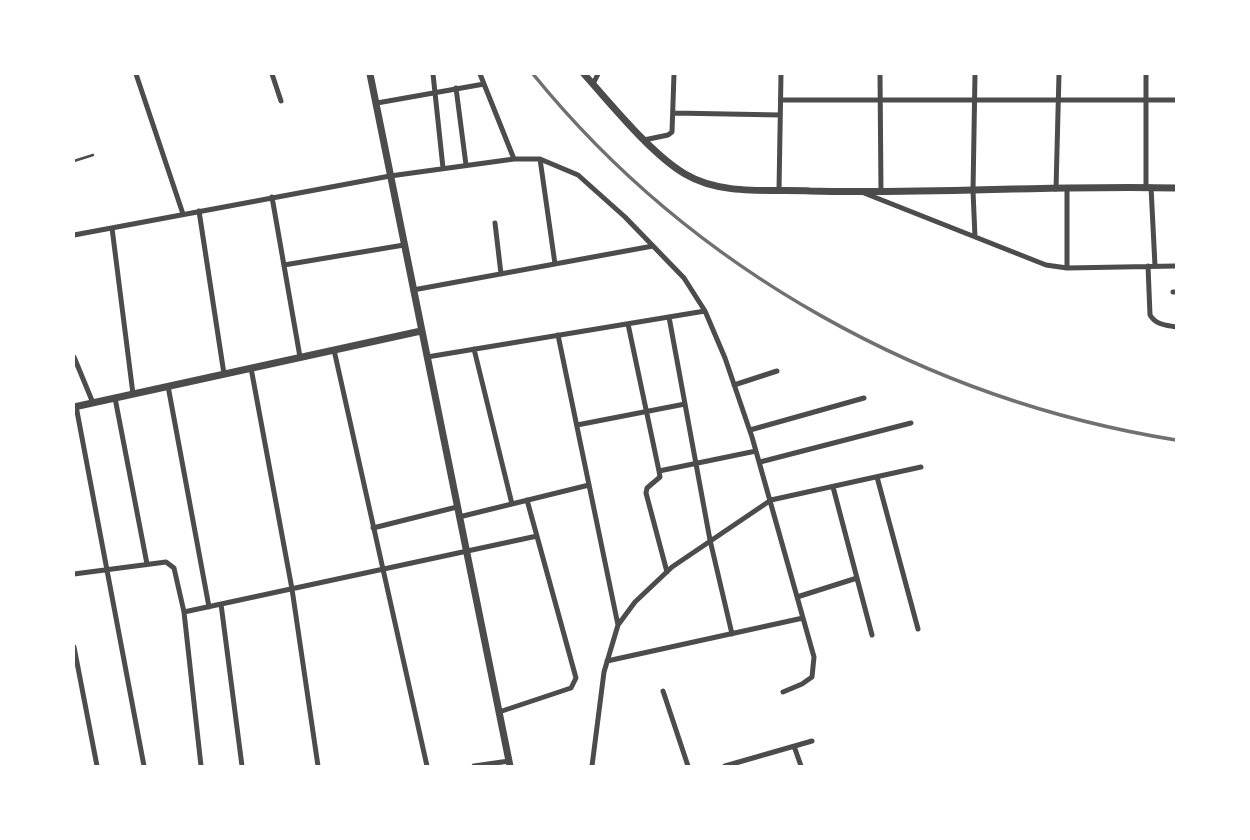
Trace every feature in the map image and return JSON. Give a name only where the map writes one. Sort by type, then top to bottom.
[{"type":"street","points":[[135,74],[183,214]]},
{"type":"street","points":[[271,74],[281,101]]},
{"type":"street","points":[[370,74],[509,764],[474,766]]},
{"type":"street","points":[[433,74],[443,168]]},
{"type":"street","points":[[480,74],[514,159]]},
{"type":"street","points":[[584,74],[645,139],[684,173],[708,185],[733,189],[861,192],[1177,188]]},
{"type":"street","points":[[593,84],[598,74]]},
{"type":"street","points":[[645,139],[672,132],[674,74]]},
{"type":"street","points":[[779,190],[781,74]]},
{"type":"street","points":[[880,74],[881,192]]},
{"type":"street","points":[[975,74],[975,237]]},
{"type":"street","points":[[1056,189],[1059,74]]},
{"type":"street","points":[[1146,74],[1150,315],[1161,325],[1177,327]]},
{"type":"street","points":[[377,103],[484,83]]},
{"type":"street","points":[[456,88],[466,165]]},
{"type":"street","points":[[781,100],[1177,100]]},
{"type":"street","points":[[674,113],[780,115]]},
{"type":"street","points":[[74,235],[390,176],[514,159],[540,159],[578,175],[625,217],[684,278],[705,311],[750,430],[814,657],[812,677],[783,692]]},
{"type":"street","points":[[540,159],[555,264]]},
{"type":"street","points":[[1067,189],[1067,268]]},
{"type":"street","points":[[861,192],[1046,265],[1067,268],[1177,266]]},
{"type":"street","points":[[272,197],[300,358]]},
{"type":"street","points":[[199,211],[224,374]]},
{"type":"street","points":[[495,223],[501,274]]},
{"type":"street","points":[[112,228],[134,394]]},
{"type":"street","points":[[284,265],[404,245]]},
{"type":"street","points":[[413,290],[653,246]]},
{"type":"street","points":[[427,357],[705,311]]},
{"type":"street","points":[[669,317],[710,540],[732,634]]},
{"type":"street","points":[[628,324],[660,477],[647,488],[646,493],[667,572]]},
{"type":"street","points":[[144,766],[75,407],[421,331]]},
{"type":"street","points":[[558,335],[618,625]]},
{"type":"street","points":[[474,349],[512,504]]},
{"type":"street","points":[[334,350],[427,766]]},
{"type":"street","points":[[74,357],[93,402]]},
{"type":"street","points":[[251,368],[292,589],[318,766]]},
{"type":"street","points":[[734,385],[777,371]]},
{"type":"street","points":[[167,386],[209,607]]},
{"type":"street","points":[[114,398],[147,564]]},
{"type":"street","points":[[750,430],[864,398]]},
{"type":"street","points":[[577,425],[685,404]]},
{"type":"street","points":[[760,462],[911,423]]},
{"type":"street","points":[[659,471],[756,451]]},
{"type":"street","points":[[592,766],[607,661],[618,625],[635,602],[667,572],[771,500],[921,467]]},
{"type":"street","points":[[877,477],[918,629]]},
{"type":"street","points":[[459,517],[589,485]]},
{"type":"street","points":[[833,486],[872,635]]},
{"type":"street","points":[[499,712],[571,688],[576,678],[527,500]]},
{"type":"street","points":[[373,528],[457,507]]},
{"type":"street","points":[[184,612],[537,536]]},
{"type":"street","points":[[74,574],[166,562],[174,568],[184,612],[201,765],[191,766]]},
{"type":"street","points":[[797,597],[857,578]]},
{"type":"street","points":[[221,604],[242,766]]},
{"type":"street","points":[[607,661],[803,618]]},
{"type":"street","points":[[74,647],[97,766]]},
{"type":"street","points":[[663,691],[688,766]]},
{"type":"street","points":[[725,766],[745,764],[812,741]]},
{"type":"street","points":[[794,746],[801,766]]},
{"type":"lane","points":[[74,161],[93,155]]},
{"type":"railway","points":[[533,74],[596,145],[666,209],[741,266],[821,316],[905,359],[993,394],[1083,421],[1176,440]]}]
